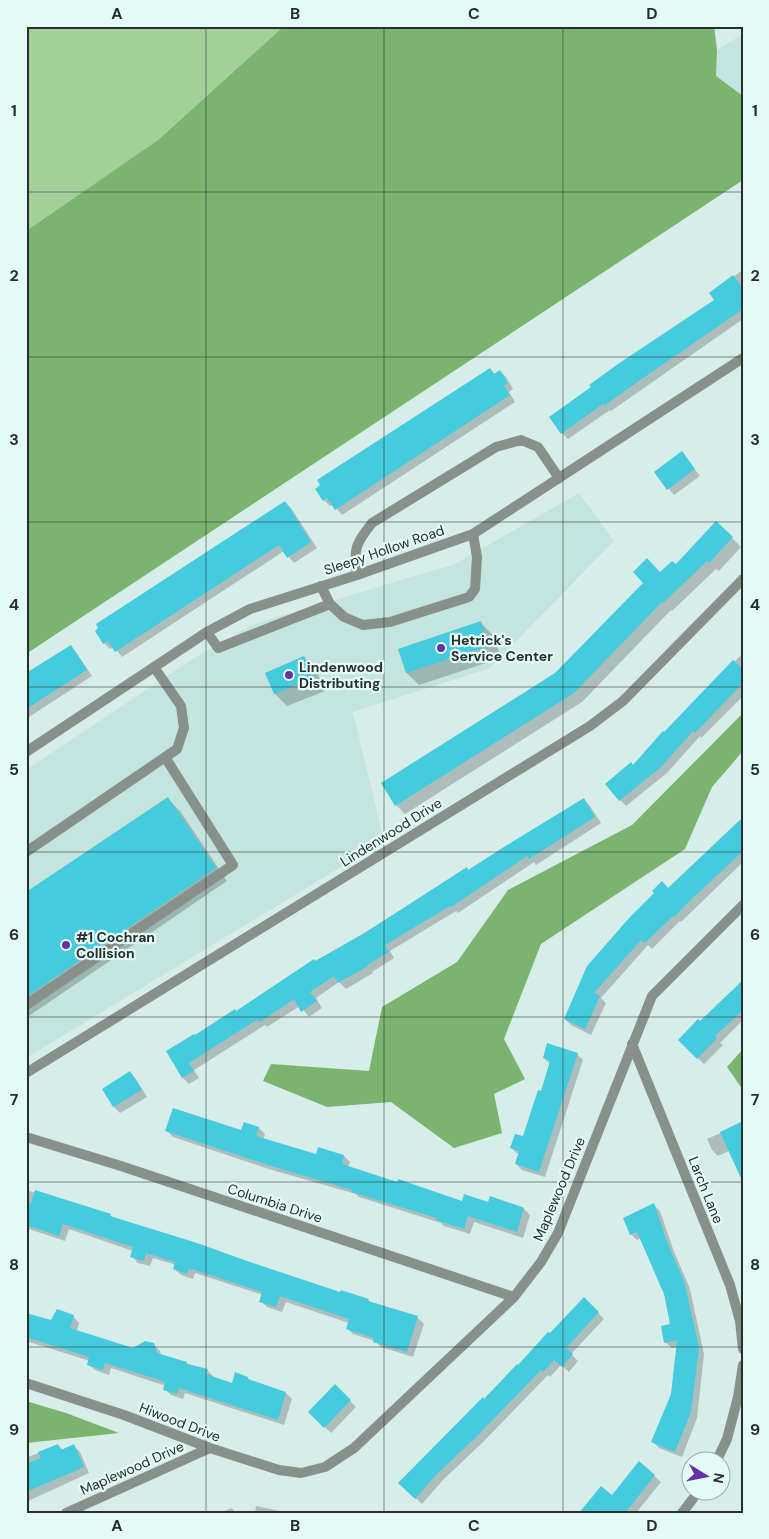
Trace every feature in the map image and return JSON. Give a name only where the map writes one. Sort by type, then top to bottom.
[{"type":"street","name":"Sleepy Hollow Road","points":[[26,752],[207,632],[250,609],[473,534],[743,358]]},
{"type":"street","points":[[357,574],[355,558],[358,540],[372,523],[496,447],[522,440],[538,447],[559,478]]},
{"type":"street","points":[[321,586],[330,604],[344,618],[363,625],[390,622],[469,597],[475,589],[477,557],[473,534]]},
{"type":"street","name":"Lindenwood Drive","points":[[26,1073],[590,726],[624,701],[743,579]]},
{"type":"street","points":[[207,632],[218,648],[330,604]]},
{"type":"street","points":[[26,852],[177,749],[184,728],[182,706],[154,667]]},
{"type":"street","points":[[26,1005],[233,866],[166,757]]},
{"type":"street","name":"Maplewood Drive","points":[[326,1467],[354,1448],[514,1296],[541,1262],[558,1233],[652,996],[743,905]]},
{"type":"street","name":"Larch Lane","points":[[632,1044],[730,1285],[740,1321],[743,1349]]},
{"type":"street","name":"Columbia Drive","points":[[26,1137],[121,1166],[514,1296]]},
{"type":"street","points":[[721,1452],[727,1439],[738,1397],[743,1365]]},
{"type":"street","name":"Hiwood Drive","points":[[26,1383],[124,1415],[210,1448],[279,1470],[302,1474],[326,1467]]},
{"type":"street","name":"Maplewood Drive","points":[[66,1513],[210,1448]]},
{"type":"street","points":[[682,1513],[690,1502]]},
{"type":"shaded area","points":[[743,34],[743,96],[716,77],[717,50]]},
{"type":"shaded area","points":[[579,493],[614,541],[490,668],[353,712],[384,841],[26,1058],[26,770],[191,660],[254,624],[455,564]]},
{"type":"green space","points":[[26,26],[284,26],[158,140],[26,231]]},
{"type":"green space","points":[[284,26],[714,26],[717,50],[716,76],[743,96],[743,180],[26,654],[26,231],[158,140]]},
{"type":"green space","points":[[743,713],[743,751],[712,787],[685,849],[541,944],[504,1039],[525,1079],[494,1094],[502,1133],[454,1148],[391,1102],[327,1107],[263,1081],[271,1064],[369,1071],[382,1007],[457,962],[508,890],[632,825]]},
{"type":"green space","points":[[743,1049],[743,1090],[727,1067]]},
{"type":"green space","points":[[26,1401],[66,1413],[119,1433],[26,1443]]},
{"type":"building","points":[[733,275],[743,289],[743,309],[561,434],[549,417],[591,387],[589,385],[618,364],[714,300],[709,293]]},
{"type":"building","points":[[490,368],[494,374],[500,370],[508,383],[504,386],[510,395],[335,510],[327,498],[323,501],[315,489],[320,485],[317,480]]},
{"type":"building","points":[[682,451],[695,469],[667,490],[654,472]]},
{"type":"building","points":[[285,501],[311,542],[287,558],[279,545],[115,652],[108,641],[103,644],[95,631],[98,628],[96,624]]},
{"type":"building","points":[[716,521],[733,537],[709,563],[707,561],[662,602],[574,693],[395,806],[381,783],[555,673],[643,583],[633,572],[647,558],[660,572],[672,561],[676,564]]},
{"type":"building","points":[[481,621],[489,646],[406,673],[398,649]]},
{"type":"building","points":[[71,645],[87,670],[26,709],[26,673]]},
{"type":"building","points":[[304,656],[313,678],[274,694],[265,673]]},
{"type":"building","points":[[733,660],[743,669],[743,683],[695,733],[693,731],[661,767],[619,801],[605,784],[631,762],[633,765],[663,731]]},
{"type":"building","name":"#1 Cochran Collision","points":[[168,797],[216,868],[26,997],[26,892]]},
{"type":"building","points":[[584,798],[595,817],[529,859],[527,856],[451,907],[385,945],[389,952],[368,966],[338,983],[334,976],[310,992],[317,1001],[301,1012],[294,999],[260,1022],[258,1019],[189,1063],[194,1071],[182,1078],[166,1051],[235,1009],[236,1011],[314,959],[315,961],[363,934],[467,867],[468,870]]},
{"type":"building","points":[[743,817],[743,851],[645,943],[641,940],[594,993],[600,996],[585,1029],[564,1019],[587,966],[654,893],[652,891],[662,881],[668,888]]},
{"type":"building","points":[[743,980],[743,1010],[715,1036],[717,1038],[697,1059],[678,1040],[698,1019],[700,1021]]},
{"type":"building","points":[[547,1043],[578,1053],[539,1172],[515,1164],[519,1151],[510,1148],[515,1134],[523,1136],[538,1090],[541,1091],[550,1061],[543,1058]]},
{"type":"building","points":[[130,1071],[142,1090],[113,1107],[102,1089]]},
{"type":"building","points":[[173,1108],[241,1130],[244,1122],[259,1127],[256,1136],[316,1154],[318,1147],[344,1155],[342,1164],[397,1182],[398,1179],[462,1201],[464,1194],[488,1202],[490,1196],[522,1207],[524,1208],[517,1232],[468,1216],[464,1229],[436,1220],[437,1218],[351,1192],[352,1190],[165,1131]]},
{"type":"building","points":[[743,1121],[743,1183],[720,1132]]},
{"type":"building","points":[[35,1190],[340,1292],[341,1290],[369,1299],[368,1301],[418,1316],[407,1352],[373,1342],[374,1338],[346,1329],[349,1319],[280,1296],[276,1307],[259,1302],[262,1292],[189,1268],[187,1274],[173,1269],[175,1262],[146,1253],[144,1261],[130,1257],[133,1247],[63,1224],[59,1236],[26,1225],[26,1202],[31,1204]]},
{"type":"building","points":[[654,1203],[667,1242],[684,1281],[699,1347],[691,1412],[675,1452],[651,1442],[671,1394],[677,1340],[664,1343],[661,1326],[670,1324],[664,1294],[637,1232],[630,1235],[623,1218]]},
{"type":"building","points":[[584,1297],[599,1312],[566,1348],[573,1354],[562,1367],[554,1360],[543,1372],[541,1370],[437,1474],[415,1499],[398,1483]]},
{"type":"building","points":[[57,1309],[74,1315],[70,1328],[133,1348],[145,1341],[154,1343],[157,1353],[187,1362],[187,1364],[208,1369],[206,1374],[232,1383],[235,1372],[248,1377],[248,1379],[286,1392],[278,1420],[179,1388],[177,1394],[163,1390],[165,1383],[163,1381],[105,1363],[103,1370],[87,1365],[89,1357],[26,1337],[26,1313],[51,1320]]},
{"type":"building","points":[[335,1384],[351,1400],[324,1428],[308,1412]]},
{"type":"building","points":[[58,1444],[61,1450],[74,1444],[84,1467],[26,1492],[26,1464],[41,1458],[38,1452]]},
{"type":"building","points":[[639,1461],[655,1475],[625,1513],[579,1513],[601,1486],[612,1495]]},
{"type":"place","name":"Hetrick's Service Center","points":[[441,648]]},
{"type":"place","name":"Lindenwood Distributing","points":[[289,675]]},
{"type":"place","name":"#1 Cochran Collision","points":[[66,945]]}]
